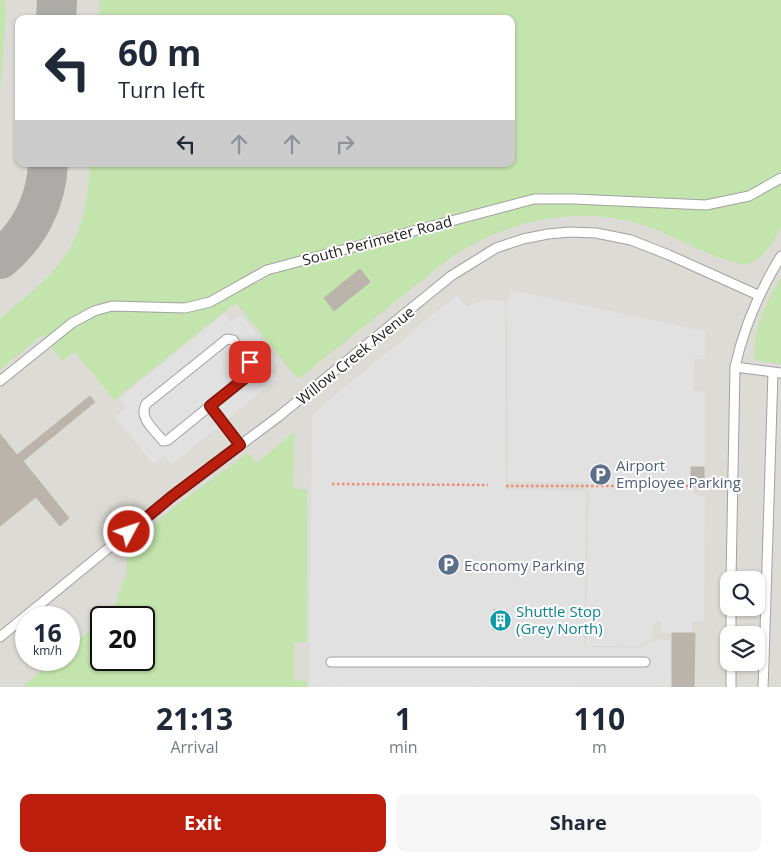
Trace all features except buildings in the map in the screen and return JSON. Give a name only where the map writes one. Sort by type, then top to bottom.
[{"type":"lane","name":"South Perimeter Road","points":[[0,381],[72,323],[94,311],[112,306],[185,308],[210,302],[267,270],[534,199],[706,205],[750,196],[781,178]]},
{"type":"lane","name":"Willow Creek Avenue","points":[[0,637],[171,497],[278,417],[451,276],[496,248],[524,239],[570,232],[596,233],[631,240],[758,296]]},
{"type":"lane","points":[[731,571],[735,367],[744,330],[758,296],[781,256]]},
{"type":"lane","points":[[227,339],[233,340],[250,362],[253,369],[250,374],[210,406],[168,440],[163,441],[143,416],[142,410],[146,404],[227,339]]},
{"type":"lane","points":[[735,367],[777,372],[762,626]]},
{"type":"lane","points":[[210,406],[240,445]]},
{"type":"lane","points":[[331,662],[645,662]]},
{"type":"lane","points":[[731,671],[731,687]]},
{"type":"lane","points":[[761,671],[763,687]]},
{"type":"path","points":[[332,484],[488,485]]},
{"type":"path","points":[[506,486],[704,486]]},
{"type":"shaded area","points":[[0,0],[781,0],[781,687],[0,687]]},
{"type":"shaded area","name":"Airport Employee Parking","points":[[511,290],[705,331],[705,359],[694,359],[693,391],[705,392],[705,467],[693,467],[693,491],[698,496],[705,496],[704,621],[692,621],[692,633],[661,633],[661,622],[658,620],[653,625],[652,638],[638,646],[586,646],[589,482],[508,482],[507,301],[509,300]]},
{"type":"shaded area","name":"Economy Parking","points":[[457,295],[467,306],[486,299],[505,301],[506,490],[586,491],[584,647],[639,648],[655,640],[671,640],[672,686],[309,687],[312,414]]},
{"type":"shaded area","points":[[224,313],[231,322],[241,315],[278,361],[269,369],[277,379],[171,465],[163,456],[153,464],[115,417],[127,407],[120,398]]},
{"type":"green space","points":[[0,0],[4,0],[6,14],[0,93]]},
{"type":"green space","points":[[100,0],[781,0],[781,228],[771,245],[762,255],[752,263],[745,265],[707,253],[646,226],[621,219],[571,216],[523,224],[499,232],[454,255],[298,379],[236,303],[114,400],[75,352],[62,361],[42,335],[0,370],[0,318],[40,285],[67,253],[76,236],[83,216],[88,192],[90,167],[515,167],[515,15],[99,15]]},
{"type":"green space","points":[[781,277],[781,364],[754,360],[758,326]]},
{"type":"green space","points":[[295,431],[293,488],[307,489],[307,642],[294,643],[294,680],[308,681],[307,687],[22,687],[41,671],[80,671],[80,638],[90,630],[90,671],[155,671],[155,606],[115,606],[127,572],[126,547],[182,501],[248,453],[257,463]]},
{"type":"taxiway","points":[[56,15],[57,0]]},
{"type":"taxiway","points":[[0,259],[19,239],[34,217],[44,192],[48,167]]},
{"type":"place","name":"Airport Employee Parking","points":[[600,474]]},
{"type":"place","name":"Economy Parking","points":[[448,565]]},
{"type":"place","name":"Shuttle Stop (Grey North)","points":[[500,620]]},
{"type":"route","points":[[129,532],[171,497],[240,445],[210,406],[250,374],[253,369],[250,362]]}]
